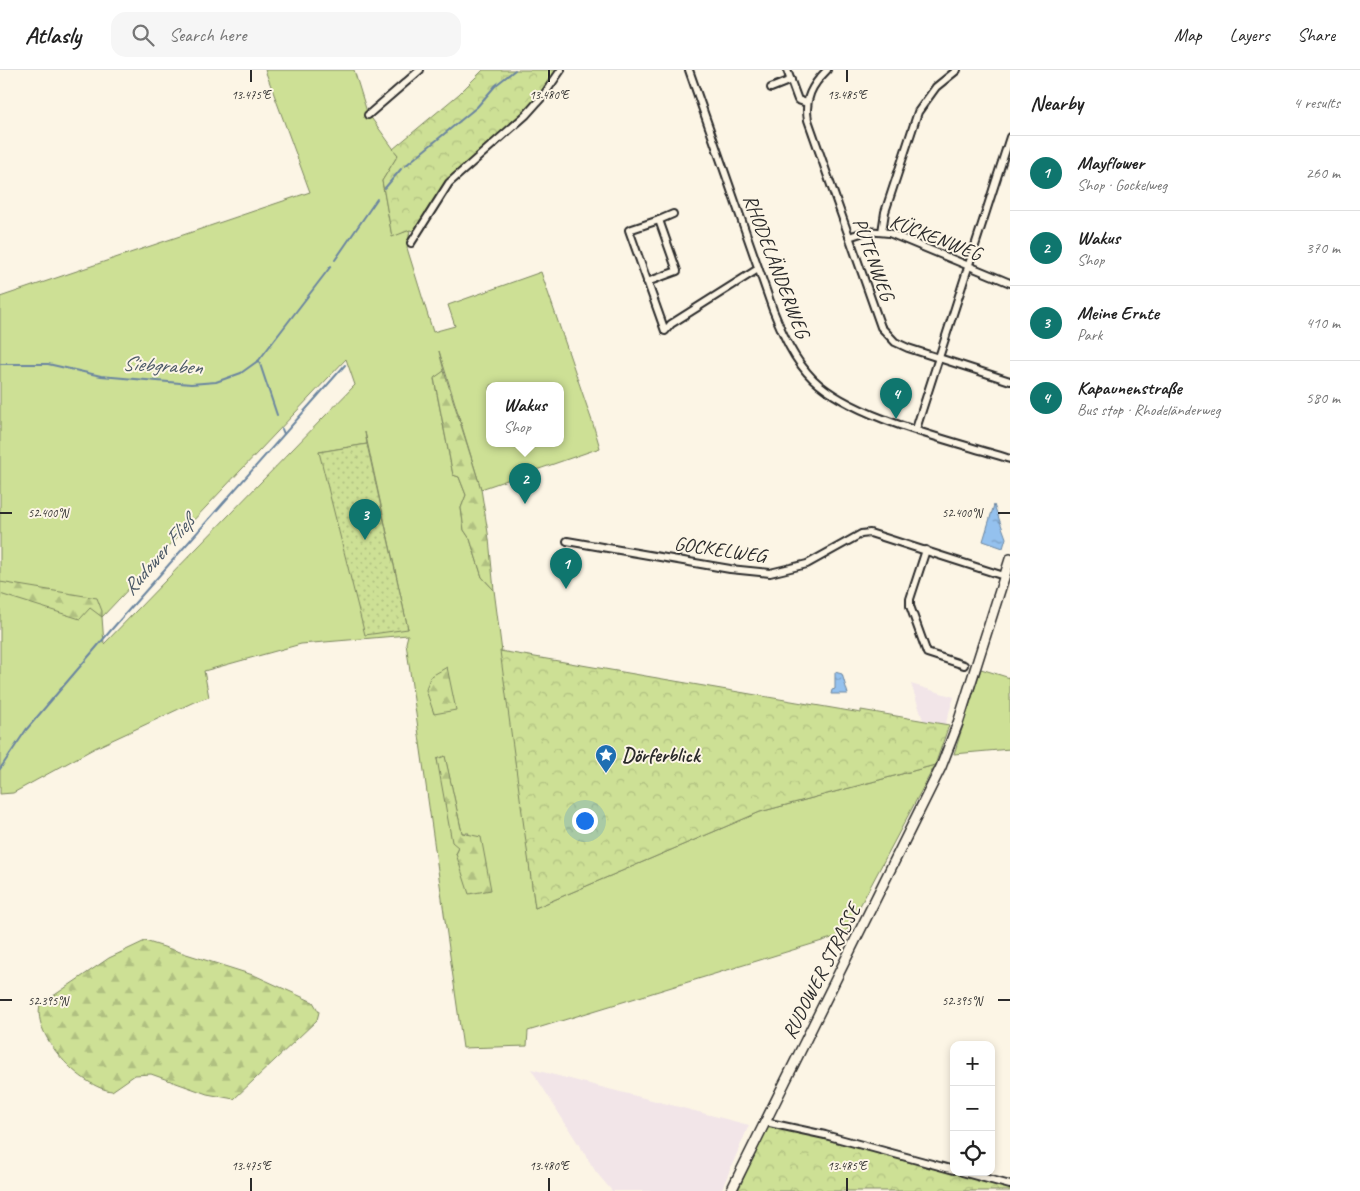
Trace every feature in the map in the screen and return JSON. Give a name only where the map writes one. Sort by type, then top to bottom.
[{"type":"street","points":[[368,115],[420,70]]},
{"type":"street","points":[[411,243],[449,183],[526,115],[543,96],[561,70]]},
{"type":"street","name":"RHODELÄNDERWEG","points":[[689,70],[782,333],[794,355],[812,377],[844,401],[864,411],[1010,459]]},
{"type":"street","points":[[787,70],[798,100],[807,103],[814,84],[827,70]]},
{"type":"street","points":[[882,232],[886,212],[918,112],[936,86],[957,70]]},
{"type":"street","points":[[771,88],[791,80]]},
{"type":"street","name":"PUTENWEG","points":[[807,103],[810,127],[881,327],[895,342],[1010,381]]},
{"type":"street","points":[[916,429],[1010,137]]},
{"type":"street","points":[[672,214],[629,230],[665,331],[671,324],[758,269]]},
{"type":"street","points":[[647,282],[677,271],[659,220]]},
{"type":"street","name":"KÜCKENWEG","points":[[849,237],[868,231],[882,232],[901,237],[1010,284]]},
{"type":"street","name":"GOCKELWEG","points":[[567,541],[762,573],[781,572],[807,564],[866,533],[926,550],[1004,576]]},
{"type":"street","points":[[926,550],[910,599],[910,606],[927,653],[964,665]]},
{"type":"street","name":"RUDOWER STRASSE","points":[[731,1191],[941,767],[1010,558]]},
{"type":"street","points":[[765,1122],[950,1169]]},
{"type":"street","points":[[977,1176],[1010,1185]]},
{"type":"shaded area","points":[[911,684],[954,697],[945,725],[923,720]]},
{"type":"shaded area","points":[[531,1069],[749,1125],[721,1191],[612,1191],[596,1172]]},
{"type":"green space","points":[[265,70],[354,70],[367,112],[398,155],[382,181],[392,236],[410,230],[407,248],[433,332],[455,326],[448,305],[541,272],[600,448],[481,489],[439,351],[444,371],[434,379],[453,475],[459,477],[466,495],[461,508],[464,530],[470,539],[482,577],[494,590],[535,908],[760,812],[935,765],[845,934],[528,1031],[527,1046],[463,1048],[406,643],[408,635],[301,644],[204,671],[209,697],[194,702],[95,748],[13,793],[0,794],[0,297],[310,192]],"holes":[[[346,359],[355,385],[104,644],[102,617]],[[365,432],[408,629],[319,452],[367,444]],[[445,757],[462,833],[469,833],[456,854],[459,848],[437,759]]]},
{"type":"green space","points":[[483,70],[556,70],[546,90],[535,103],[442,186],[416,232],[410,230],[392,237],[382,181],[398,155],[393,149],[459,94]]},
{"type":"green space","points":[[444,371],[481,489],[489,539],[494,590],[482,577],[470,539],[464,530],[461,508],[466,495],[459,477],[453,475],[434,378]]},
{"type":"green space","points":[[367,444],[408,629],[365,635],[319,452]]},
{"type":"green space","points":[[0,582],[97,598],[102,611],[102,617],[90,608],[80,619],[0,594]]},
{"type":"green space","name":"Dörferblick","points":[[500,651],[861,713],[861,710],[949,725],[935,765],[760,812],[535,908]]},
{"type":"green space","points":[[447,667],[456,710],[434,714],[426,690],[430,677]]},
{"type":"green space","points":[[981,669],[1010,678],[1010,749],[954,754]]},
{"type":"green space","points":[[445,756],[462,833],[481,837],[491,890],[469,894],[456,854],[459,848],[452,842],[437,759]]},
{"type":"green space","points":[[145,941],[256,976],[313,1002],[319,1012],[317,1020],[234,1099],[207,1094],[151,1074],[135,1075],[112,1091],[100,1088],[74,1071],[51,1045],[40,1017],[40,1005],[109,958]]},
{"type":"green space","points":[[772,1125],[950,1172],[950,1176],[965,1176],[1010,1188],[1010,1191],[738,1191],[764,1130]]},
{"type":"water","points":[[994,505],[1006,538],[1003,548],[983,541]]},
{"type":"water","points":[[835,672],[842,674],[848,694],[831,694],[832,690],[835,689]]},
{"type":"waterway","name":"Rudower Fließ","points":[[405,166],[477,107],[496,85],[515,70]]},
{"type":"waterway","name":"Siebgraben","points":[[385,188],[401,169]]},
{"type":"waterway","name":"Siebgraben","points":[[335,260],[377,199]]},
{"type":"waterway","name":"Siebgraben","points":[[0,364],[48,364],[101,376],[191,384],[216,382],[241,373],[259,360],[331,266]]},
{"type":"waterway","points":[[259,361],[277,415]]},
{"type":"waterway","name":"Rudower Fließ","points":[[0,769],[26,730],[112,629],[345,365]]},
{"type":"waterway","name":"Rudower Fließ","points":[[282,429],[284,434]]},
{"type":"place","name":"Kapaunenstraße","points":[[896,419]]},
{"type":"place","name":"Wakus","points":[[525,504]]},
{"type":"place","name":"Meine Ernte","points":[[365,540]]},
{"type":"place","name":"Mayflower","points":[[566,589]]},
{"type":"place","name":"Dörferblick","points":[[606,774]]}]
